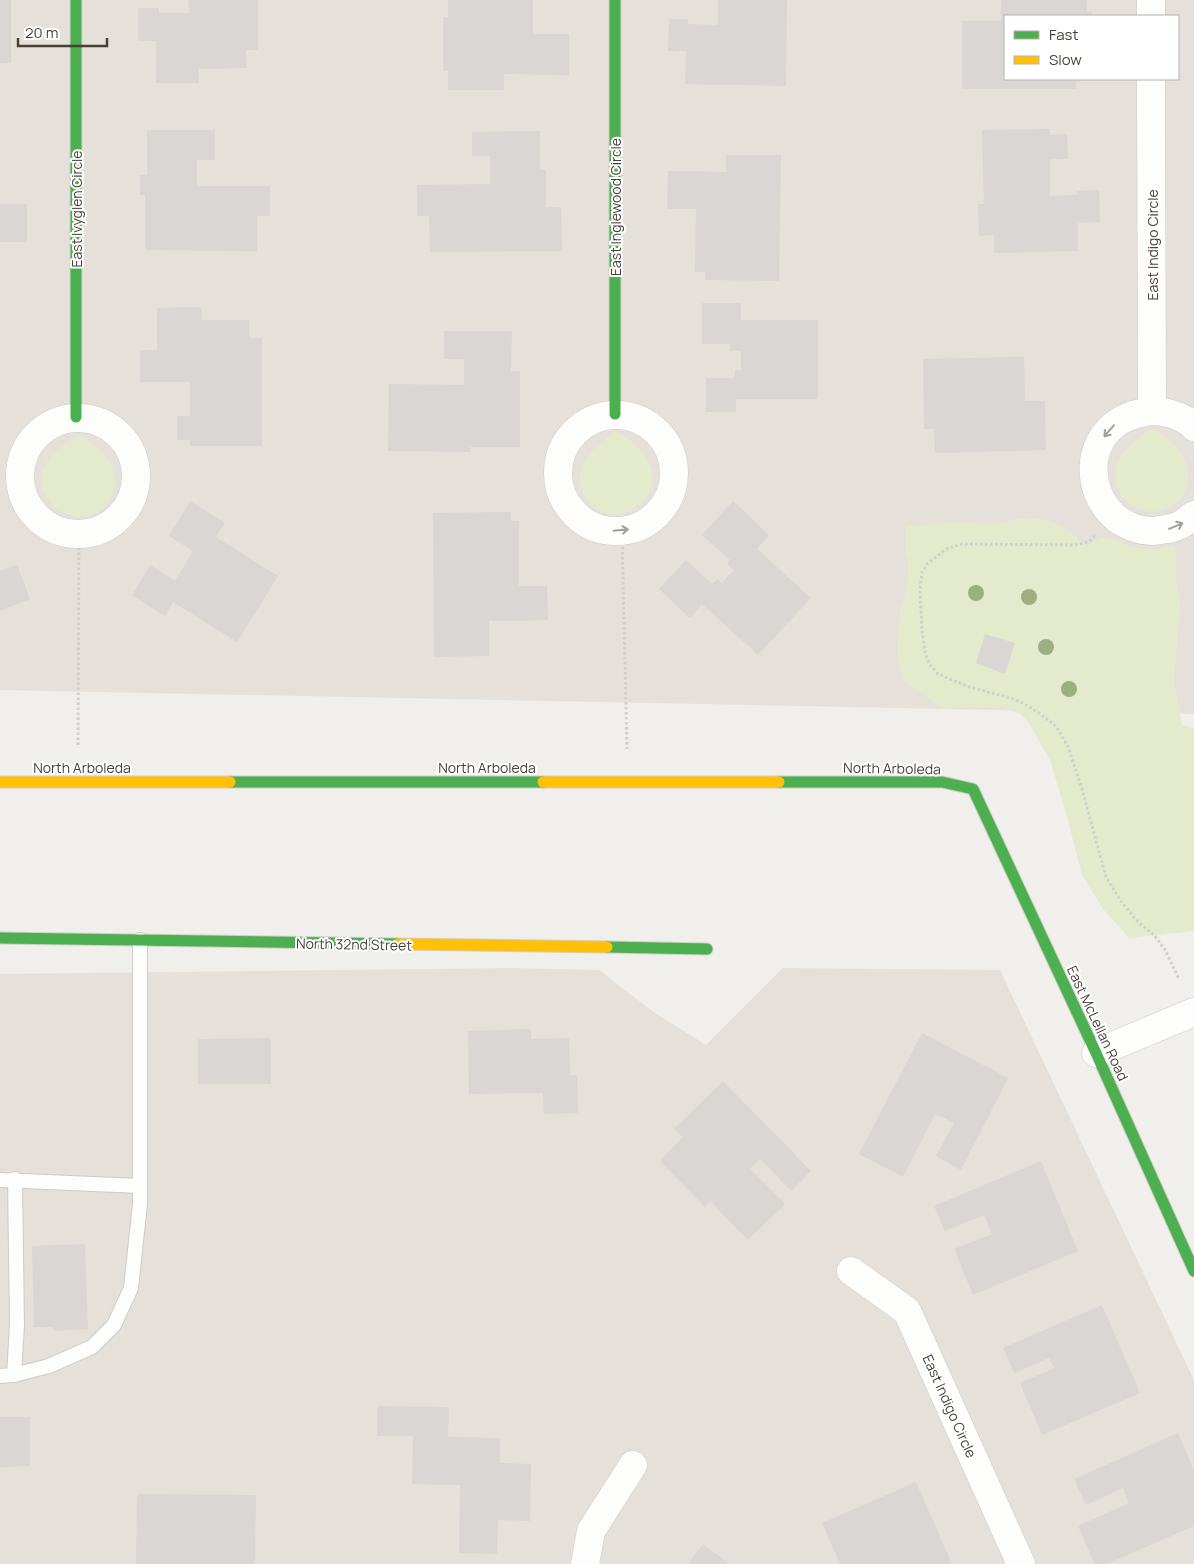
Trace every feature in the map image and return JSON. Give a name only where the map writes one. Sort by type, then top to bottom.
[{"type":"street","name":"East Ivyglen Circle","points":[[76,0],[76,417]]},
{"type":"street","name":"East Inglewood Circle","points":[[615,0],[615,414]]},
{"type":"street","points":[[1151,0],[1151,15]]},
{"type":"street","name":"East Indigo Circle","points":[[1151,80],[1152,410]]},
{"type":"street","points":[[1194,428],[1191,424],[1172,414],[1152,410],[1132,414],[1114,425],[1100,441],[1094,461],[1094,482],[1100,500],[1112,514],[1127,525],[1145,531],[1164,530],[1181,524],[1194,515]]},
{"type":"street","points":[[615,414],[638,419],[654,429],[666,444],[673,462],[673,482],[668,500],[656,515],[640,526],[622,532],[603,530],[585,524],[571,511],[561,494],[557,475],[560,456],[568,439],[582,425],[599,417],[615,414]]},
{"type":"street","points":[[76,417],[97,421],[113,429],[126,442],[134,459],[136,477],[133,495],[125,511],[112,524],[96,532],[79,534],[56,530],[39,519],[27,503],[20,484],[21,464],[29,445],[42,430],[60,420],[76,417]]},
{"type":"street","name":"North Arboleda","points":[[0,782],[942,782],[973,788]]},
{"type":"street","name":"East McLellan Road","points":[[973,788],[1096,1053],[1194,1271]]},
{"type":"street","name":"North 32nd Street","points":[[0,938],[707,949]]},
{"type":"street","points":[[1096,1053],[1194,1012]]},
{"type":"street","name":"East Indigo Circle","points":[[851,1271],[907,1311],[1021,1564]]},
{"type":"street","points":[[585,1564],[591,1531],[633,1466]]},
{"type":"lane","points":[[15,1179],[17,1325],[7,1376],[49,1366],[92,1347],[114,1325],[131,1288],[140,1204],[140,940]]},
{"type":"lane","points":[[0,1180],[15,1179],[140,1186]]},
{"type":"path","points":[[622,532],[627,749]]},
{"type":"path","points":[[1099,533],[1088,542],[1075,545],[962,544],[946,548],[931,560],[922,572],[920,590],[925,652],[929,664],[938,674],[968,687],[1011,698],[1039,712],[1056,726],[1068,748],[1082,788],[1106,877],[1121,901],[1155,936],[1165,950],[1179,979]]},
{"type":"path","points":[[78,745],[79,534]]},
{"type":"shaded area","points":[[0,0],[1194,0],[1194,714],[0,690]]},
{"type":"shaded area","points":[[511,968],[599,970],[655,1013],[706,1045],[783,968],[1000,970],[1194,1380],[1194,1564],[0,1564],[0,974]]},
{"type":"green space","points":[[1154,429],[1171,442],[1180,452],[1187,467],[1188,475],[1185,490],[1176,503],[1162,511],[1154,512],[1139,509],[1127,502],[1118,489],[1115,479],[1118,463],[1122,455],[1148,430]]},
{"type":"green space","points":[[618,432],[642,452],[652,472],[651,489],[642,503],[627,512],[611,514],[595,508],[583,492],[580,473],[592,451],[613,433]]},
{"type":"green space","points":[[81,435],[96,446],[108,460],[115,475],[115,484],[110,500],[101,510],[84,516],[74,516],[64,513],[49,501],[44,492],[42,481],[46,463],[71,439]]},
{"type":"green space","points":[[1024,518],[1041,519],[1058,524],[1087,545],[1102,538],[1151,550],[1174,546],[1176,581],[1180,602],[1174,682],[1182,725],[1194,728],[1194,931],[1129,938],[1103,909],[1082,875],[1050,760],[1028,722],[1019,713],[1003,707],[943,709],[902,679],[897,656],[900,612],[905,596],[908,572],[908,560],[905,553],[906,526],[960,522],[995,524]]},
{"type":"building","points":[[0,0],[11,0],[11,63],[0,63]]},
{"type":"building","points":[[188,0],[258,0],[258,50],[246,50],[247,68],[199,69],[199,83],[156,83],[156,41],[138,41],[138,8],[159,8],[159,13],[189,13]]},
{"type":"building","points":[[448,0],[533,0],[533,34],[569,34],[569,75],[504,74],[504,90],[448,90],[448,71],[443,71],[443,17],[448,17]]},
{"type":"building","points":[[718,0],[787,0],[786,86],[685,84],[686,51],[668,51],[669,19],[688,19],[688,24],[718,25]]},
{"type":"building","points":[[1001,0],[1087,0],[1087,11],[1092,11],[1092,15],[1004,15],[1004,80],[1076,80],[1076,89],[962,89],[962,21],[1001,21]]},
{"type":"building","points":[[1050,129],[1050,135],[1067,134],[1068,159],[1050,159],[1050,196],[1077,195],[1077,191],[1099,190],[1100,222],[1078,223],[1078,251],[994,253],[994,235],[979,236],[978,204],[984,204],[982,130]]},
{"type":"building","points":[[147,130],[215,130],[215,160],[197,160],[197,186],[270,186],[270,216],[257,216],[257,251],[145,250],[145,195],[140,195],[140,175],[147,175]]},
{"type":"building","points":[[540,131],[540,170],[546,170],[546,207],[561,207],[562,251],[430,252],[429,216],[417,216],[417,185],[490,184],[490,156],[472,156],[472,132]]},
{"type":"building","points":[[726,155],[781,155],[779,281],[705,280],[705,272],[695,272],[696,209],[667,209],[668,171],[726,172]]},
{"type":"building","points":[[0,204],[27,204],[27,242],[0,242]]},
{"type":"building","points":[[702,303],[741,303],[741,320],[818,320],[818,399],[736,399],[736,412],[706,412],[706,378],[735,378],[735,370],[741,370],[741,351],[730,351],[730,344],[702,344]]},
{"type":"building","points":[[201,307],[202,320],[249,320],[249,338],[262,338],[262,446],[190,446],[190,440],[177,440],[177,416],[190,416],[190,382],[140,382],[140,350],[157,350],[157,308]]},
{"type":"building","points":[[444,331],[512,331],[511,371],[520,371],[520,447],[470,447],[470,452],[388,451],[389,384],[464,385],[464,359],[444,359]]},
{"type":"building","points":[[1024,357],[1025,401],[1045,401],[1046,450],[935,453],[934,429],[924,429],[923,359]]},
{"type":"building","points":[[190,501],[225,523],[216,537],[278,576],[237,642],[173,602],[165,616],[132,595],[150,565],[175,581],[193,551],[169,536]]},
{"type":"building","points":[[733,501],[769,535],[757,549],[811,598],[758,655],[702,604],[690,618],[659,589],[686,560],[712,584],[717,579],[722,583],[734,570],[727,564],[730,560],[702,535]]},
{"type":"building","points":[[511,512],[511,521],[519,521],[519,586],[547,586],[548,620],[489,621],[489,656],[434,657],[433,513]]},
{"type":"building","points":[[17,565],[30,599],[0,611],[0,571]]},
{"type":"building","points":[[985,634],[1015,643],[1005,674],[976,663]]},
{"type":"building","points":[[531,1029],[531,1039],[569,1038],[570,1075],[577,1075],[578,1113],[544,1114],[543,1093],[469,1094],[468,1031]]},
{"type":"building","points":[[922,1033],[1008,1078],[961,1170],[936,1156],[954,1123],[935,1114],[903,1177],[859,1154]]},
{"type":"building","points":[[271,1038],[271,1084],[198,1084],[198,1039]]},
{"type":"building","points":[[723,1081],[811,1171],[791,1191],[760,1159],[750,1169],[785,1204],[748,1240],[710,1201],[705,1207],[660,1161],[683,1137],[674,1129]]},
{"type":"building","points":[[1041,1161],[1078,1251],[973,1295],[954,1249],[992,1234],[984,1215],[945,1231],[934,1206]]},
{"type":"building","points":[[85,1244],[88,1329],[53,1331],[53,1327],[34,1327],[32,1246]]},
{"type":"building","points":[[1102,1305],[1140,1393],[1042,1435],[1020,1383],[1054,1368],[1049,1358],[1014,1373],[1003,1348]]},
{"type":"building","points":[[377,1406],[449,1407],[448,1437],[500,1438],[500,1463],[531,1464],[530,1521],[498,1520],[497,1554],[459,1553],[460,1485],[412,1484],[413,1436],[377,1436]]},
{"type":"building","points":[[0,1417],[30,1417],[30,1466],[0,1467]]},
{"type":"building","points":[[1178,1433],[1194,1470],[1194,1526],[1107,1564],[1095,1564],[1078,1526],[1129,1503],[1123,1488],[1086,1505],[1074,1479]]},
{"type":"building","points":[[916,1482],[952,1564],[840,1564],[822,1523]]},
{"type":"building","points":[[137,1494],[256,1495],[255,1564],[136,1564]]},
{"type":"building","points":[[703,1544],[730,1564],[688,1564]]},
{"type":"traffic: fast","points":[[76,0],[76,417]]},
{"type":"traffic: fast","points":[[615,0],[615,414]]},
{"type":"traffic: fast","points":[[230,782],[543,782]]},
{"type":"traffic: fast","points":[[779,782],[942,782],[973,789],[1096,1053],[1194,1271]]},
{"type":"traffic: fast","points":[[0,938],[398,944]]},
{"type":"traffic: fast","points":[[607,947],[707,949]]},
{"type":"traffic: slow","points":[[0,782],[230,782]]},
{"type":"traffic: slow","points":[[543,782],[779,782]]},
{"type":"traffic: slow","points":[[398,944],[607,947]]}]
